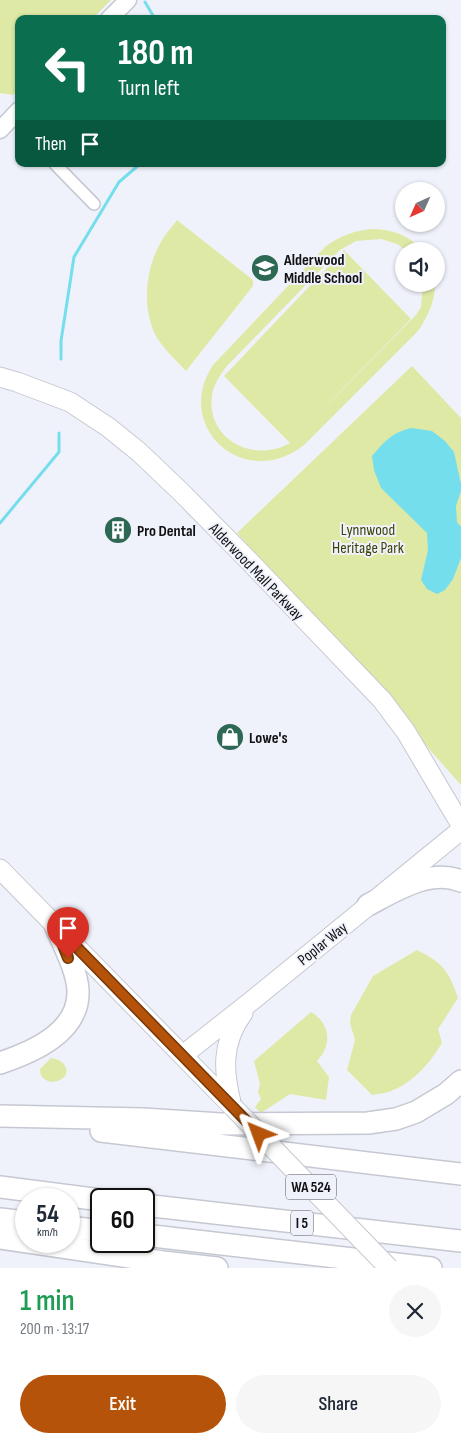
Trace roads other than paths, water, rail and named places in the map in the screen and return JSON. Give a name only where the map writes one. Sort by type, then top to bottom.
[{"type":"highway","points":[[368,905],[396,891],[437,876],[461,881]]},
{"type":"highway","points":[[0,1063],[45,1043],[57,1035],[73,1016],[77,1004],[78,990],[75,975],[55,925]]},
{"type":"highway","points":[[0,1117],[143,1120],[221,1124],[368,1123],[396,1119],[416,1112],[446,1094],[461,1082]]},
{"type":"highway","points":[[0,1117],[461,1174]]},
{"type":"highway","points":[[0,1187],[90,1199]]},
{"type":"highway","name":"I 5","points":[[155,1206],[461,1241]]},
{"type":"highway","points":[[0,1219],[15,1221]]},
{"type":"highway","points":[[155,1237],[431,1268]]},
{"type":"highway","points":[[0,1238],[163,1262],[218,1268]]},
{"type":"main road","name":"Alderwood Mall Parkway","points":[[0,377],[70,402],[116,433],[181,492],[382,700],[406,732],[461,825]]},
{"type":"main road","name":"Poplar Way","points":[[183,1055],[461,830]]},
{"type":"main road","name":"WA 524","points":[[0,869],[389,1268]]},
{"type":"main road","points":[[233,1107],[226,1083],[225,1064],[229,1038],[236,1022],[254,999]]},
{"type":"street","points":[[113,15],[128,0]]},
{"type":"street","points":[[58,167],[94,204]]},
{"type":"water","points":[[412,428],[432,431],[445,441],[454,452],[461,484],[461,491],[456,506],[457,522],[461,527],[461,558],[453,579],[445,590],[437,594],[427,589],[421,580],[428,550],[427,533],[381,488],[374,470],[372,456],[381,446],[399,432]]},
{"type":"waterway","points":[[145,2],[153,15]]},
{"type":"waterway","points":[[61,359],[61,341],[74,257],[119,182],[136,167]]},
{"type":"waterway","points":[[0,523],[59,452],[59,433]]},
{"type":"place","name":"Alderwood Middle School","points":[[265,268]]},
{"type":"place","name":"Pro Dental","points":[[118,530]]},
{"type":"place","name":"Lowe's","points":[[230,737]]},
{"type":"park label","name":"Lynnwood Heritage Park","points":[[368,538]]}]
